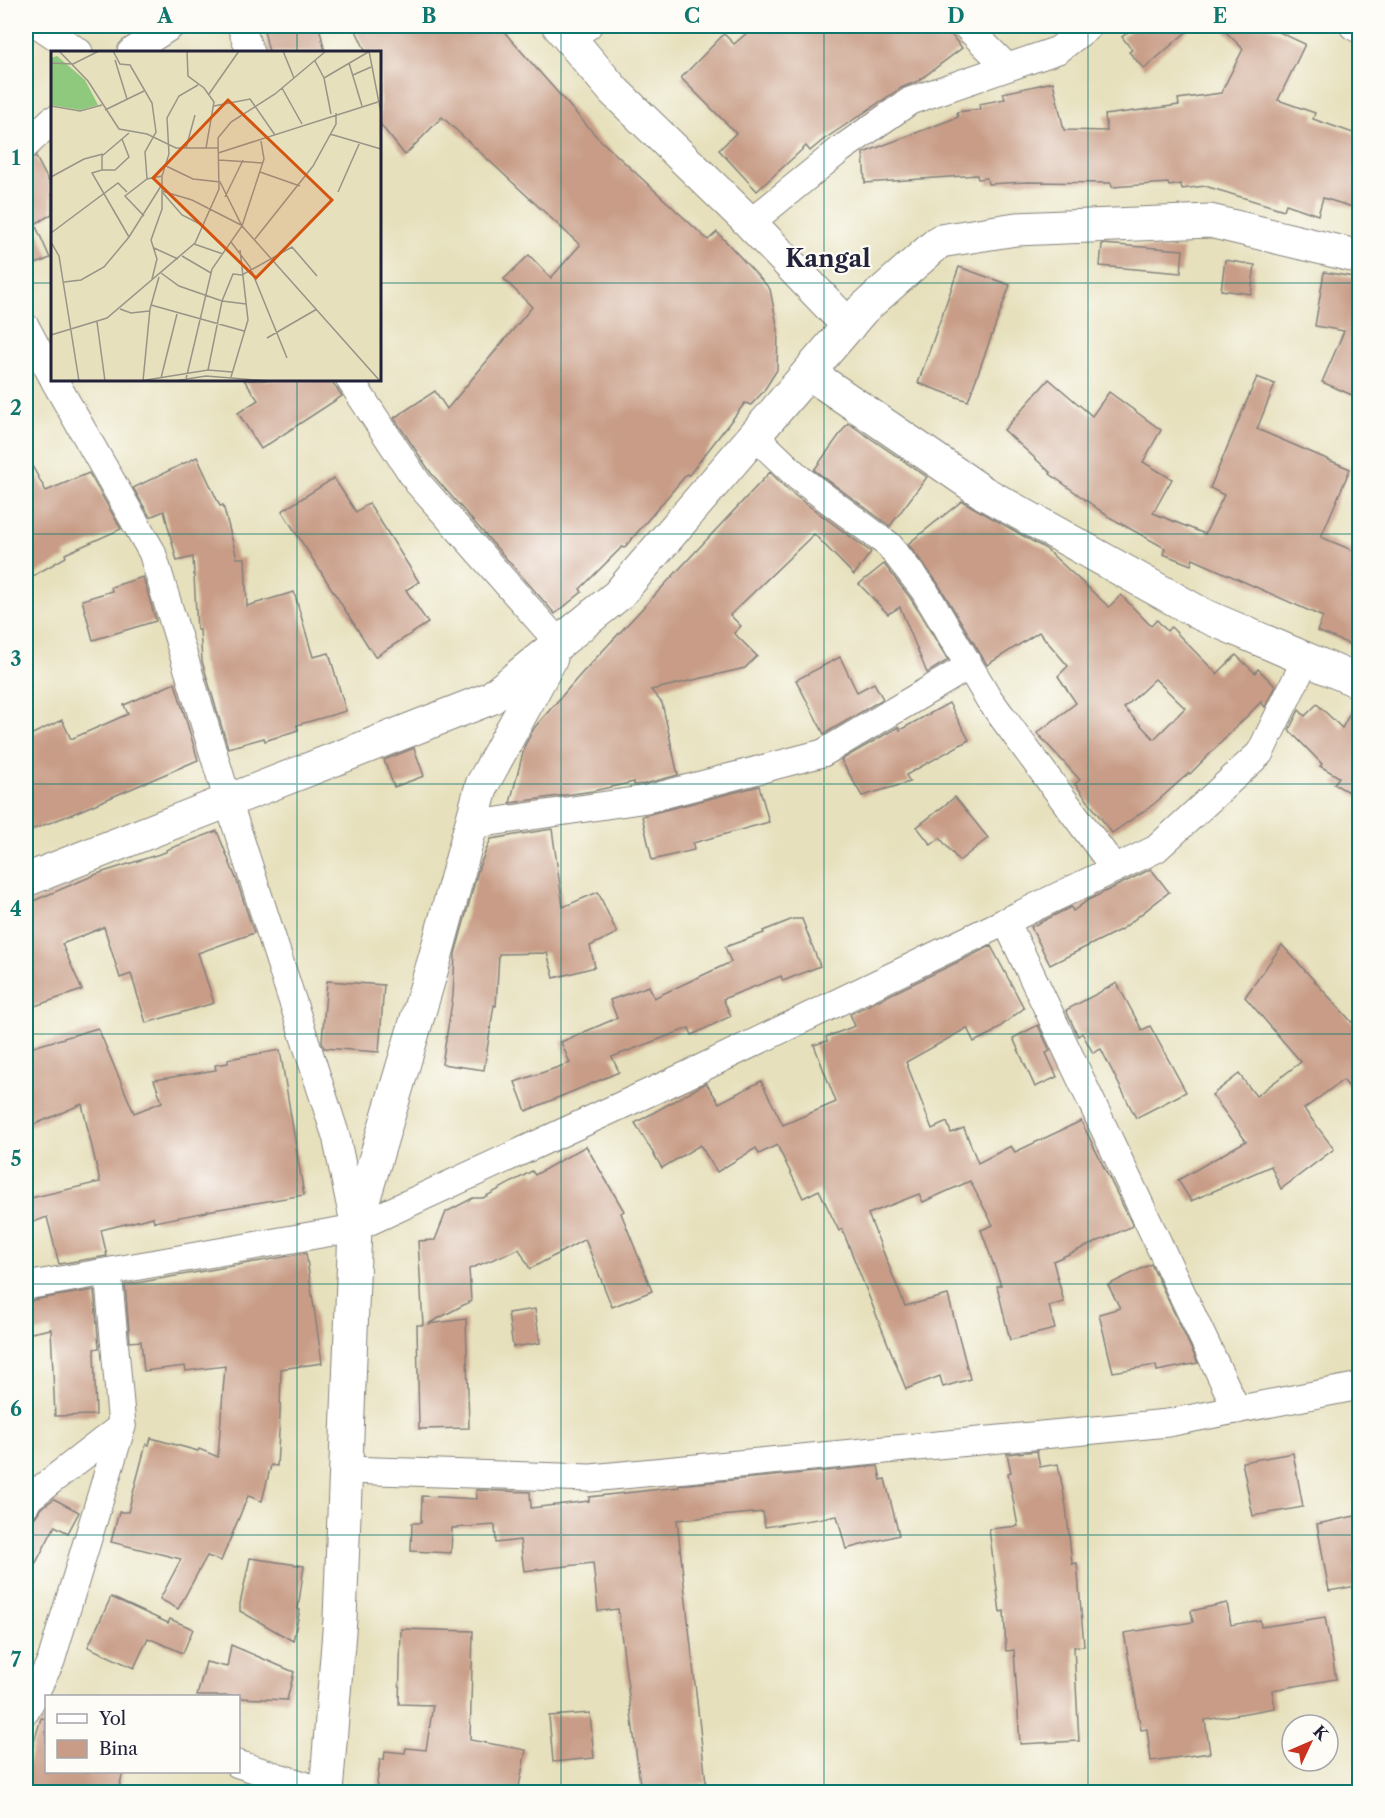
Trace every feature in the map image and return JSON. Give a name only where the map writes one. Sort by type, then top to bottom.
[{"type":"street","points":[[40,26],[78,51]]},
{"type":"street","points":[[133,51],[171,26]]},
{"type":"street","points":[[241,26],[250,51]]},
{"type":"street","points":[[966,26],[1007,67]]},
{"type":"street","points":[[750,223],[841,149],[910,101],[1058,50],[1089,26]]},
{"type":"street","points":[[1353,26],[1359,30]]},
{"type":"street","points":[[573,30],[614,91],[750,223],[849,326]]},
{"type":"street","points":[[26,144],[51,121]]},
{"type":"street","points":[[26,880],[491,698],[618,595],[862,310],[939,241],[1016,229],[1210,221],[1359,257]]},
{"type":"street","points":[[26,327],[51,374]]},
{"type":"street","points":[[809,372],[984,493],[1203,615],[1359,682]]},
{"type":"street","points":[[55,381],[152,552],[228,801],[336,1136],[355,1228],[340,1619],[326,1792],[240,1765]]},
{"type":"street","points":[[351,381],[418,483],[559,643]]},
{"type":"street","points":[[755,436],[799,478],[889,545],[924,590],[989,699],[1115,869]]},
{"type":"street","points":[[355,1228],[435,958],[482,785],[559,643]]},
{"type":"street","points":[[26,1286],[355,1228],[685,1076],[1156,849],[1260,753],[1306,659]]},
{"type":"street","points":[[471,825],[647,799],[824,753],[969,666]]},
{"type":"street","points":[[1006,921],[1237,1410]]},
{"type":"street","points":[[33,1701],[51,1661],[122,1426],[108,1272]]},
{"type":"street","points":[[346,1470],[591,1478],[1168,1423],[1359,1386]]},
{"type":"street","points":[[26,1504],[29,1498],[122,1426]]},
{"type":"building","points":[[263,26],[319,26],[325,51],[269,51]]},
{"type":"building","points":[[354,26],[443,26],[449,33],[463,26],[499,26],[597,137],[708,240],[717,232],[770,289],[778,330],[777,370],[763,392],[751,405],[745,403],[689,475],[687,474],[624,548],[622,547],[580,589],[582,592],[555,614],[431,473],[394,418],[435,391],[447,409],[532,307],[504,279],[529,255],[551,278],[580,245],[442,117],[405,155],[381,125],[381,51],[366,51]]},
{"type":"building","points":[[755,26],[944,26],[962,48],[918,81],[901,88],[810,151],[806,146],[757,191],[719,150],[736,133],[681,78],[724,34],[734,44]]},
{"type":"building","points":[[1136,26],[1193,26],[1144,69],[1129,52],[1132,50],[1122,37]]},
{"type":"building","points":[[1220,26],[1266,26],[1305,44],[1278,100],[1315,113],[1313,119],[1359,135],[1359,209],[1323,198],[1318,215],[1286,204],[1284,210],[1205,186],[1182,189],[1181,184],[1169,186],[1168,183],[1112,187],[1111,183],[988,184],[987,178],[978,179],[977,175],[865,183],[863,153],[958,117],[957,112],[980,109],[979,104],[1005,99],[1003,93],[1053,82],[1064,130],[1107,131],[1105,115],[1179,105],[1178,99],[1221,93],[1243,49]]},
{"type":"building","points":[[36,157],[51,186],[51,215],[35,224],[50,258],[26,268],[26,160]]},
{"type":"building","points":[[1102,244],[1183,250],[1181,273],[1100,266]]},
{"type":"building","points":[[1225,260],[1255,265],[1251,294],[1221,290]]},
{"type":"building","points":[[959,267],[1010,285],[968,401],[918,383]]},
{"type":"building","points":[[1324,272],[1359,278],[1359,398],[1322,382],[1344,331],[1315,326]]},
{"type":"building","points":[[1257,377],[1275,384],[1257,429],[1350,469],[1321,537],[1359,553],[1359,648],[1317,631],[1323,617],[1193,559],[1191,565],[1163,554],[1165,548],[1109,517],[1050,474],[1004,430],[1049,379],[1092,416],[1109,392],[1161,430],[1143,462],[1172,479],[1153,513],[1205,534],[1224,495],[1210,488]]},
{"type":"building","points":[[245,381],[332,381],[342,396],[261,449],[238,413],[258,400]]},
{"type":"building","points":[[848,423],[927,477],[890,526],[814,470]]},
{"type":"building","points":[[26,455],[46,491],[89,473],[121,529],[65,554],[66,557],[26,580]]},
{"type":"building","points":[[197,457],[220,506],[223,505],[237,558],[245,558],[247,606],[294,592],[313,657],[329,653],[346,711],[297,725],[298,730],[265,741],[264,738],[228,748],[202,661],[200,630],[197,630],[193,557],[177,561],[164,511],[150,517],[133,488]]},
{"type":"building","points":[[770,472],[789,491],[871,552],[854,575],[814,534],[730,615],[741,626],[734,633],[757,656],[745,668],[651,690],[662,703],[678,775],[644,784],[634,785],[634,782],[593,791],[510,803],[525,745],[535,727],[581,674]]},
{"type":"building","points":[[334,478],[356,512],[369,503],[419,582],[406,590],[428,623],[375,657],[282,511]]},
{"type":"building","points":[[962,501],[1046,549],[1109,607],[1121,595],[1151,626],[1157,620],[1167,631],[1171,627],[1217,674],[1236,655],[1255,673],[1258,669],[1275,686],[1265,707],[1261,702],[1190,774],[1154,804],[1112,833],[1075,784],[1080,780],[1037,733],[1076,703],[1058,676],[1068,666],[1039,632],[987,665],[937,582],[908,544]],"holes":[[[1155,679],[1185,708],[1154,739],[1124,708]]]},
{"type":"building","points":[[884,564],[911,599],[948,660],[927,673],[900,607],[888,614],[859,584]]},
{"type":"building","points":[[143,577],[156,621],[93,640],[82,600],[112,591],[111,587]]},
{"type":"building","points":[[840,657],[857,692],[874,683],[883,699],[824,734],[796,680]]},
{"type":"building","points":[[175,683],[198,760],[26,832],[26,737],[62,720],[71,739],[128,714],[124,705]]},
{"type":"building","points":[[1359,700],[1359,798],[1334,784],[1339,777],[1320,766],[1322,764],[1289,730],[1299,710],[1305,716],[1317,704],[1342,728]]},
{"type":"building","points":[[949,703],[969,740],[906,775],[910,782],[862,796],[841,760],[898,727],[900,730]]},
{"type":"building","points":[[414,748],[424,776],[394,787],[384,760]]},
{"type":"building","points":[[759,786],[769,822],[693,843],[694,850],[652,860],[642,816]]},
{"type":"building","points":[[955,797],[988,838],[959,861],[940,838],[931,845],[917,827]]},
{"type":"building","points":[[552,829],[563,907],[598,892],[617,933],[590,946],[595,967],[554,978],[547,953],[499,954],[496,1006],[494,1005],[484,1070],[442,1064],[453,996],[455,954],[479,867],[491,839]]},
{"type":"building","points":[[217,831],[254,933],[198,953],[214,1003],[146,1023],[131,974],[120,978],[104,927],[62,944],[82,990],[26,1009],[26,904],[97,874],[166,852],[166,850]]},
{"type":"building","points":[[1151,869],[1169,892],[1122,929],[1050,965],[1031,927],[1071,907],[1073,911],[1088,900]]},
{"type":"building","points":[[793,919],[802,919],[820,966],[783,981],[781,976],[723,999],[731,1016],[692,1035],[689,1028],[612,1057],[619,1072],[526,1111],[515,1082],[570,1063],[561,1042],[617,1018],[610,1000],[649,986],[654,998],[731,962],[725,947],[764,933],[763,931]]},
{"type":"building","points":[[1282,945],[1359,1030],[1359,1098],[1343,1080],[1304,1109],[1334,1149],[1281,1189],[1271,1166],[1191,1201],[1178,1180],[1246,1141],[1212,1095],[1239,1074],[1256,1096],[1301,1062],[1245,997]]},
{"type":"building","points":[[991,946],[1024,1008],[992,1033],[974,1042],[967,1028],[906,1062],[932,1129],[947,1122],[951,1133],[964,1128],[978,1163],[1011,1146],[1015,1152],[1081,1121],[1133,1226],[1053,1261],[1064,1302],[1049,1306],[1055,1329],[1010,1340],[997,1286],[1001,1285],[981,1230],[993,1225],[970,1181],[923,1202],[919,1194],[868,1214],[905,1306],[948,1295],[970,1379],[943,1387],[940,1376],[906,1389],[842,1229],[839,1231],[819,1190],[803,1198],[777,1145],[759,1154],[756,1148],[717,1172],[700,1145],[662,1168],[635,1123],[706,1083],[719,1103],[761,1081],[783,1125],[836,1102],[814,1045],[827,1041],[826,1037],[855,1026],[850,1014]]},
{"type":"building","points":[[327,981],[384,985],[379,1052],[324,1048],[322,1041]]},
{"type":"building","points":[[1117,983],[1142,1030],[1150,1026],[1186,1092],[1136,1118],[1101,1049],[1093,1053],[1082,1033],[1078,1036],[1066,1010]]},
{"type":"building","points":[[1038,1025],[1050,1051],[1046,1053],[1057,1077],[1035,1087],[1013,1038]]},
{"type":"building","points":[[98,1028],[134,1113],[162,1102],[154,1080],[216,1070],[215,1065],[228,1063],[228,1059],[280,1050],[304,1195],[154,1222],[153,1217],[101,1230],[107,1256],[59,1264],[47,1217],[26,1225],[26,1199],[100,1182],[82,1104],[26,1128],[26,1049]]},
{"type":"building","points":[[586,1146],[624,1211],[621,1213],[652,1291],[612,1307],[585,1239],[530,1269],[519,1249],[469,1269],[471,1301],[428,1324],[466,1319],[469,1428],[419,1429],[417,1325],[423,1325],[418,1241],[435,1240],[446,1212],[473,1198],[483,1198],[532,1171],[535,1175]]},
{"type":"building","points":[[306,1253],[322,1363],[281,1369],[277,1466],[271,1465],[262,1501],[248,1496],[221,1561],[207,1556],[178,1609],[160,1599],[181,1559],[111,1542],[119,1512],[128,1512],[146,1444],[149,1445],[151,1438],[198,1451],[199,1449],[218,1457],[225,1366],[186,1371],[185,1366],[144,1371],[141,1341],[130,1342],[125,1285]]},
{"type":"building","points":[[1151,1264],[1198,1363],[1157,1371],[1156,1365],[1113,1372],[1099,1314],[1120,1308],[1108,1285]]},
{"type":"building","points":[[94,1290],[99,1348],[94,1349],[96,1415],[55,1416],[51,1329],[26,1334],[26,1301]]},
{"type":"building","points":[[535,1309],[540,1343],[513,1347],[508,1313]]},
{"type":"building","points":[[1037,1451],[1040,1467],[1058,1464],[1066,1506],[1072,1564],[1077,1563],[1084,1646],[1074,1647],[1079,1741],[1020,1744],[1014,1650],[1006,1651],[1004,1611],[1000,1612],[989,1529],[1018,1526],[1008,1473],[1011,1472],[1007,1454]]},
{"type":"building","points":[[1293,1453],[1303,1507],[1253,1516],[1242,1462]]},
{"type":"building","points":[[878,1466],[881,1480],[885,1479],[899,1535],[846,1549],[837,1516],[765,1527],[763,1512],[677,1520],[706,1783],[641,1792],[618,1609],[598,1611],[593,1563],[524,1571],[520,1540],[496,1543],[495,1525],[452,1528],[451,1553],[411,1551],[412,1523],[421,1523],[422,1496],[477,1499],[476,1490],[530,1492],[531,1508],[589,1501],[589,1497],[679,1487],[679,1485]]},
{"type":"building","points":[[54,1499],[79,1512],[68,1533],[55,1526],[26,1582],[26,1520],[35,1517],[41,1508]]},
{"type":"building","points":[[1355,1516],[1359,1539],[1359,1567],[1354,1568],[1357,1586],[1329,1591],[1317,1524]]},
{"type":"building","points":[[250,1558],[304,1566],[298,1609],[300,1610],[293,1641],[240,1611]]},
{"type":"building","points":[[111,1597],[168,1623],[170,1619],[193,1629],[183,1653],[148,1638],[134,1668],[88,1647]]},
{"type":"building","points":[[1227,1603],[1231,1625],[1260,1620],[1261,1627],[1325,1617],[1336,1679],[1272,1690],[1275,1708],[1205,1720],[1210,1753],[1151,1761],[1147,1729],[1141,1730],[1124,1633],[1193,1622],[1191,1611]]},
{"type":"building","points":[[401,1629],[473,1631],[470,1740],[526,1750],[518,1792],[376,1792],[380,1759],[384,1760],[385,1751],[405,1753],[406,1748],[426,1750],[433,1705],[399,1704]]},
{"type":"building","points":[[231,1645],[294,1672],[287,1700],[240,1698],[240,1695],[197,1695],[206,1662],[227,1667]]},
{"type":"building","points":[[590,1713],[594,1758],[553,1762],[549,1716]]},
{"type":"building","points":[[41,1718],[45,1719],[45,1773],[123,1773],[118,1792],[26,1792],[26,1769]]},
{"type":"district","name":"Kangal","points":[[828,259]]}]
